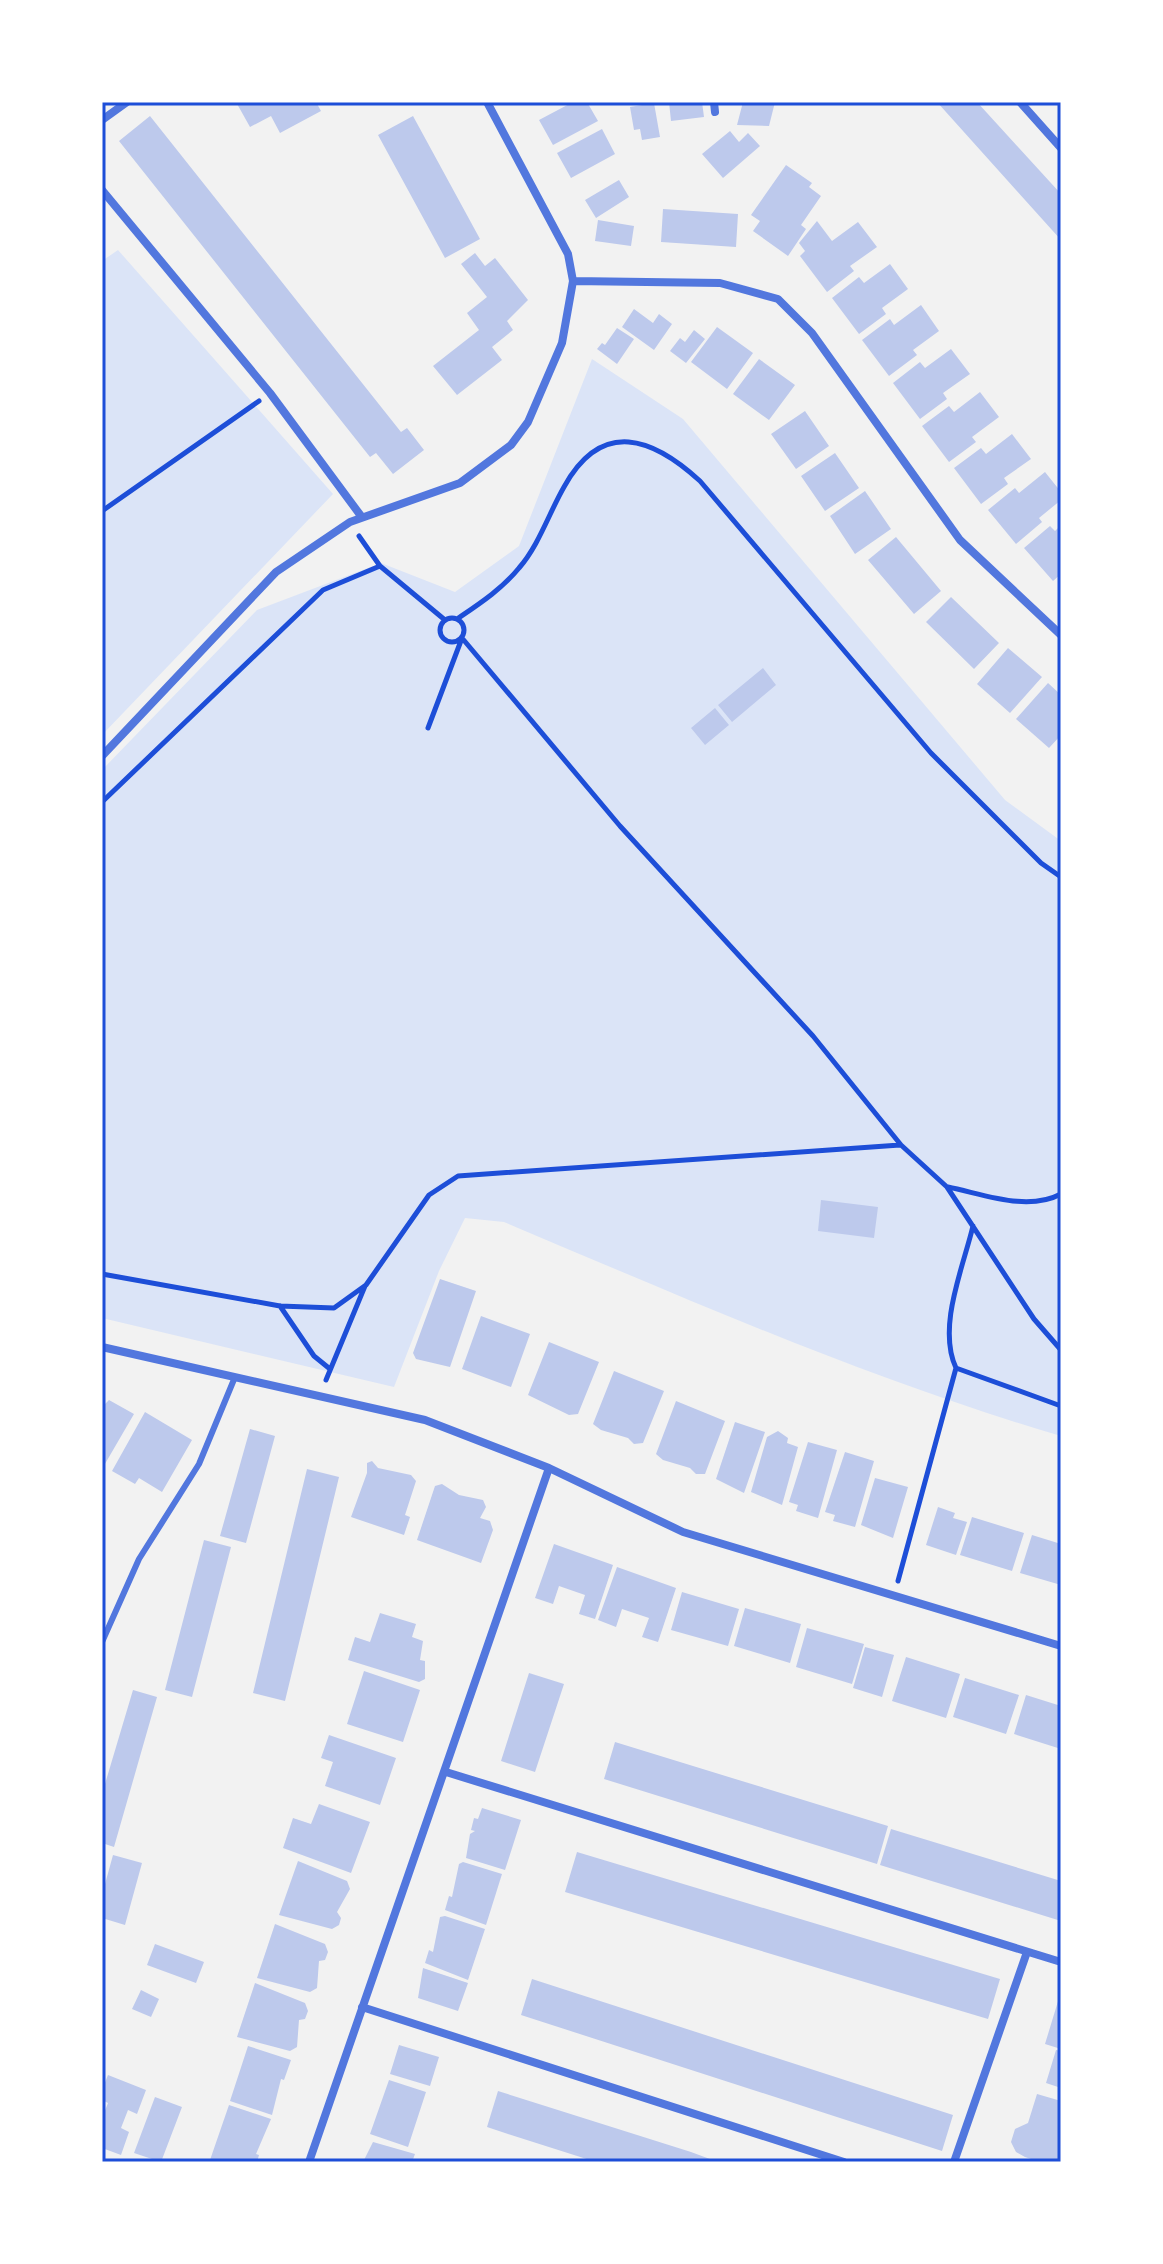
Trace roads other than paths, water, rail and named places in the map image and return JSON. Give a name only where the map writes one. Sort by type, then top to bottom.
[{"type":"street","points":[[102,120],[127,102]]},
{"type":"street","points":[[102,756],[276,572],[361,516],[419,500],[460,483],[511,445],[528,422],[549,380],[570,314],[573,281],[568,254],[487,102]]},
{"type":"street","points":[[714,102],[715,112]]},
{"type":"street","points":[[1020,102],[1061,148]]},
{"type":"street","points":[[102,190],[270,393],[361,516]]},
{"type":"street","points":[[573,281],[720,283],[778,299],[812,333],[960,540],[1061,635]]},
{"type":"street","points":[[102,1347],[425,1420],[549,1468],[683,1532],[1061,1646]]},
{"type":"street","points":[[309,2162],[549,1468]]},
{"type":"street","points":[[446,1772],[1061,1962]]},
{"type":"street","points":[[954,2162],[1027,1952]]},
{"type":"street","points":[[362,2007],[844,2162]]},
{"type":"lane","points":[[102,1642],[139,1559],[199,1464],[235,1377]]}]
